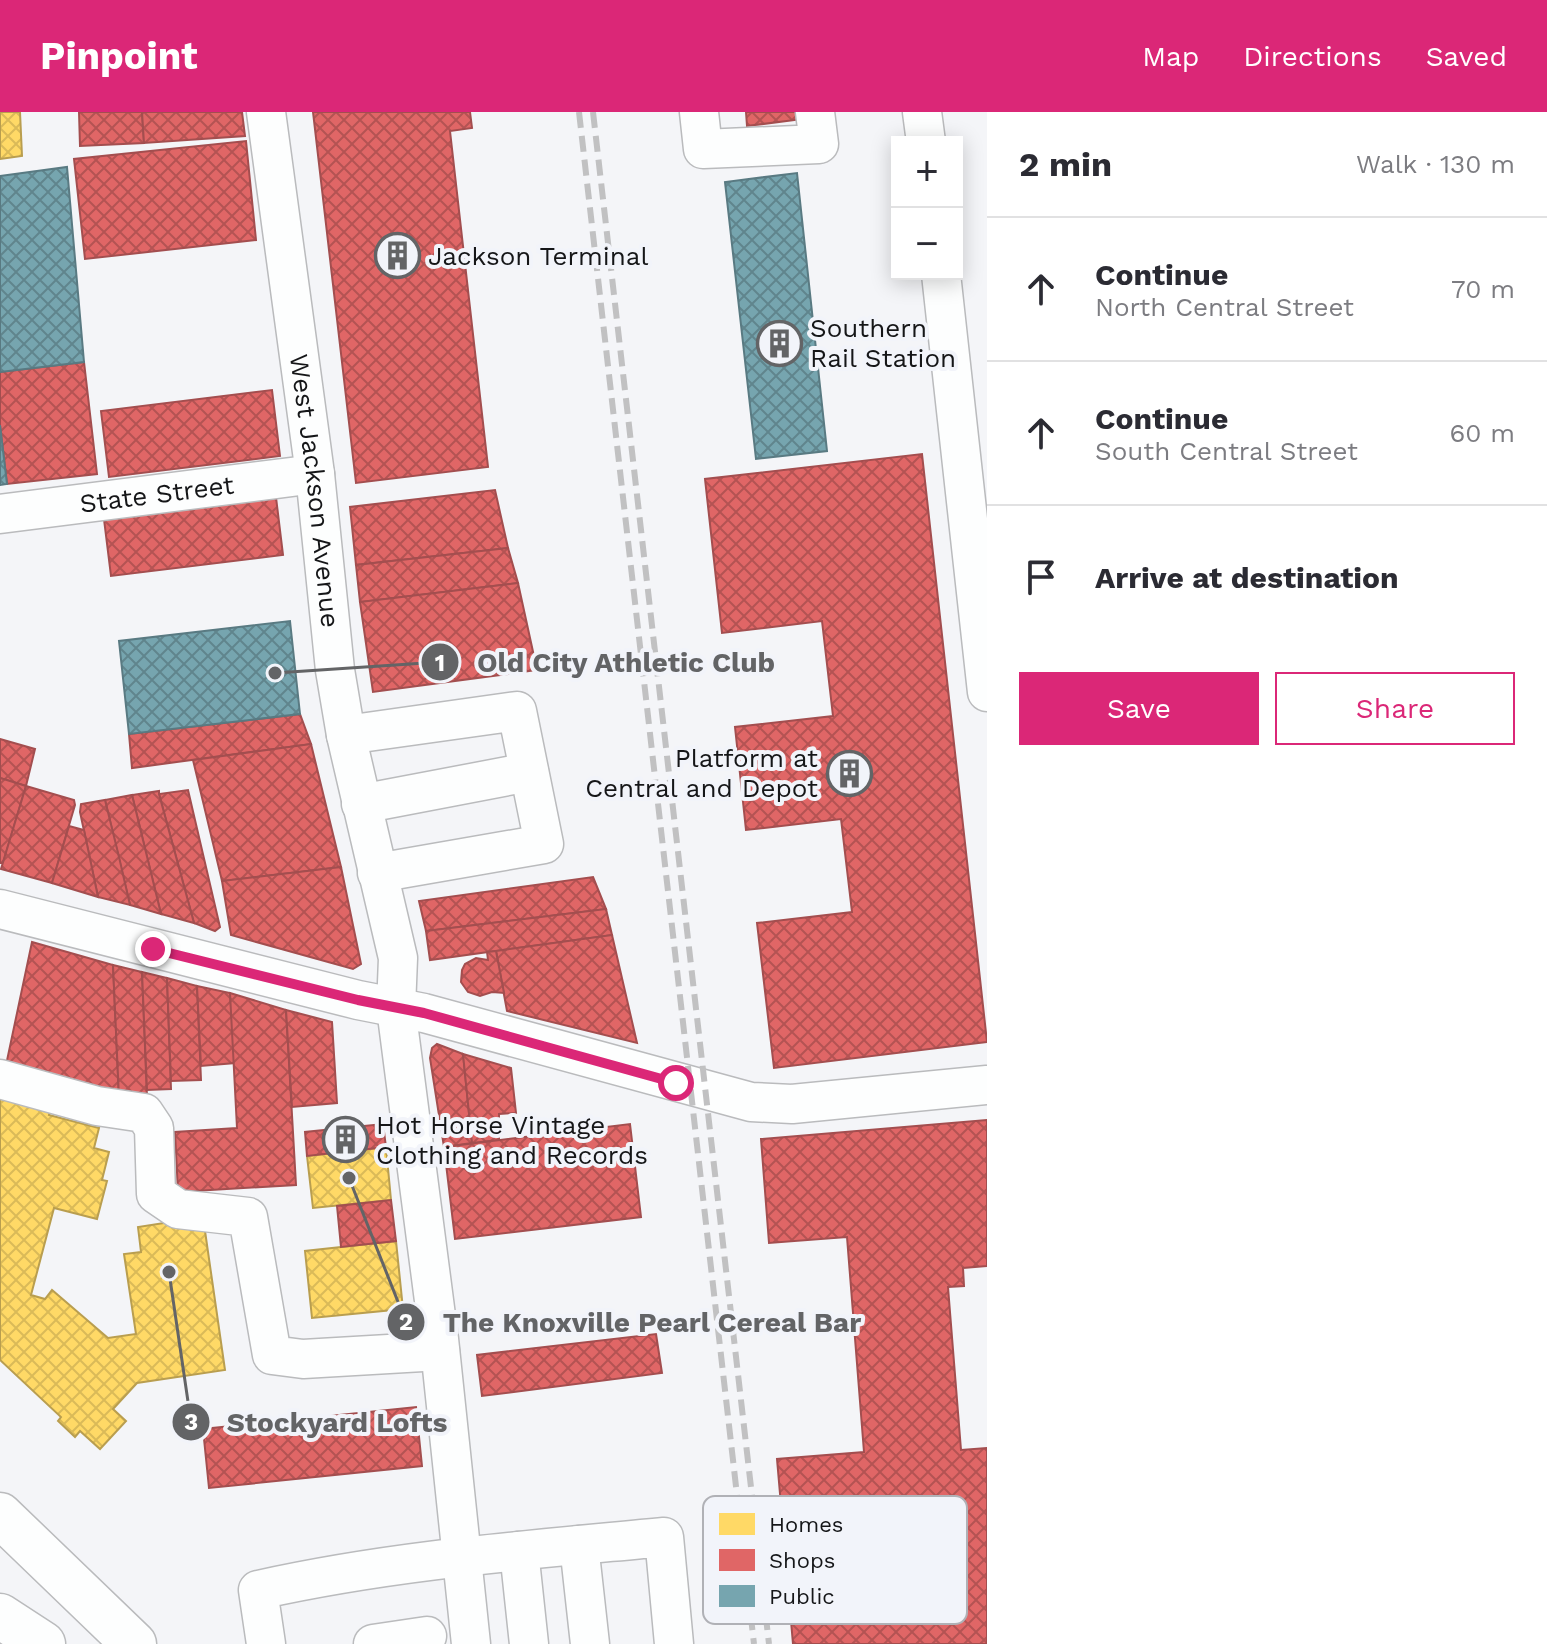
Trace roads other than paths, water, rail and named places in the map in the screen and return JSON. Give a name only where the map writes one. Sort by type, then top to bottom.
[{"type":"highway","points":[[0,1515],[134,1644]]},
{"type":"highway","points":[[0,1616],[43,1644]]},
{"type":"street","name":"West Jackson Avenue","points":[[266,112],[315,474],[335,670],[361,804],[398,958],[396,1008],[440,1351],[471,1644]]},
{"type":"street","points":[[699,112],[703,149],[819,144],[815,112]]},
{"type":"street","points":[[922,112],[925,136]]},
{"type":"street","points":[[942,280],[972,416],[987,692]]},
{"type":"street","name":"State Street","points":[[0,514],[315,474]]},
{"type":"street","points":[[346,735],[517,711],[544,844],[377,873]]},
{"type":"street","points":[[361,804],[529,772]]},
{"type":"street","points":[[0,909],[424,1013],[751,1102],[792,1104],[987,1085]]},
{"type":"street","points":[[0,1079],[97,1106],[144,1113],[154,1128],[156,1194],[178,1209],[248,1217],[272,1355],[303,1359],[440,1351]]},
{"type":"street","points":[[266,1644],[258,1590],[339,1572],[664,1537],[674,1644]]},
{"type":"street","points":[[579,1545],[590,1644]]},
{"type":"street","points":[[519,1551],[529,1644]]},
{"type":"street","points":[[373,1644],[427,1636]]},
{"type":"railway","points":[[579,112],[737,1496]]},
{"type":"railway","points":[[593,112],[752,1496]]},
{"type":"railway","points":[[752,1624],[754,1644]]},
{"type":"railway","points":[[767,1624],[769,1644]]},
{"type":"place","name":"Jackson Terminal","points":[[397,256]]},
{"type":"place","name":"Southern Rail Station","points":[[779,343]]},
{"type":"place","name":"Old City Athletic Club","points":[[275,673]]},
{"type":"place","name":"Platform at Central and Depot","points":[[849,773]]},
{"type":"place","name":"Hot Horse Vintage Clothing and Records","points":[[345,1140]]},
{"type":"place","name":"The Knoxville Pearl Cereal Bar","points":[[349,1178]]},
{"type":"place","name":"Stockyard Lofts","points":[[169,1272]]}]
